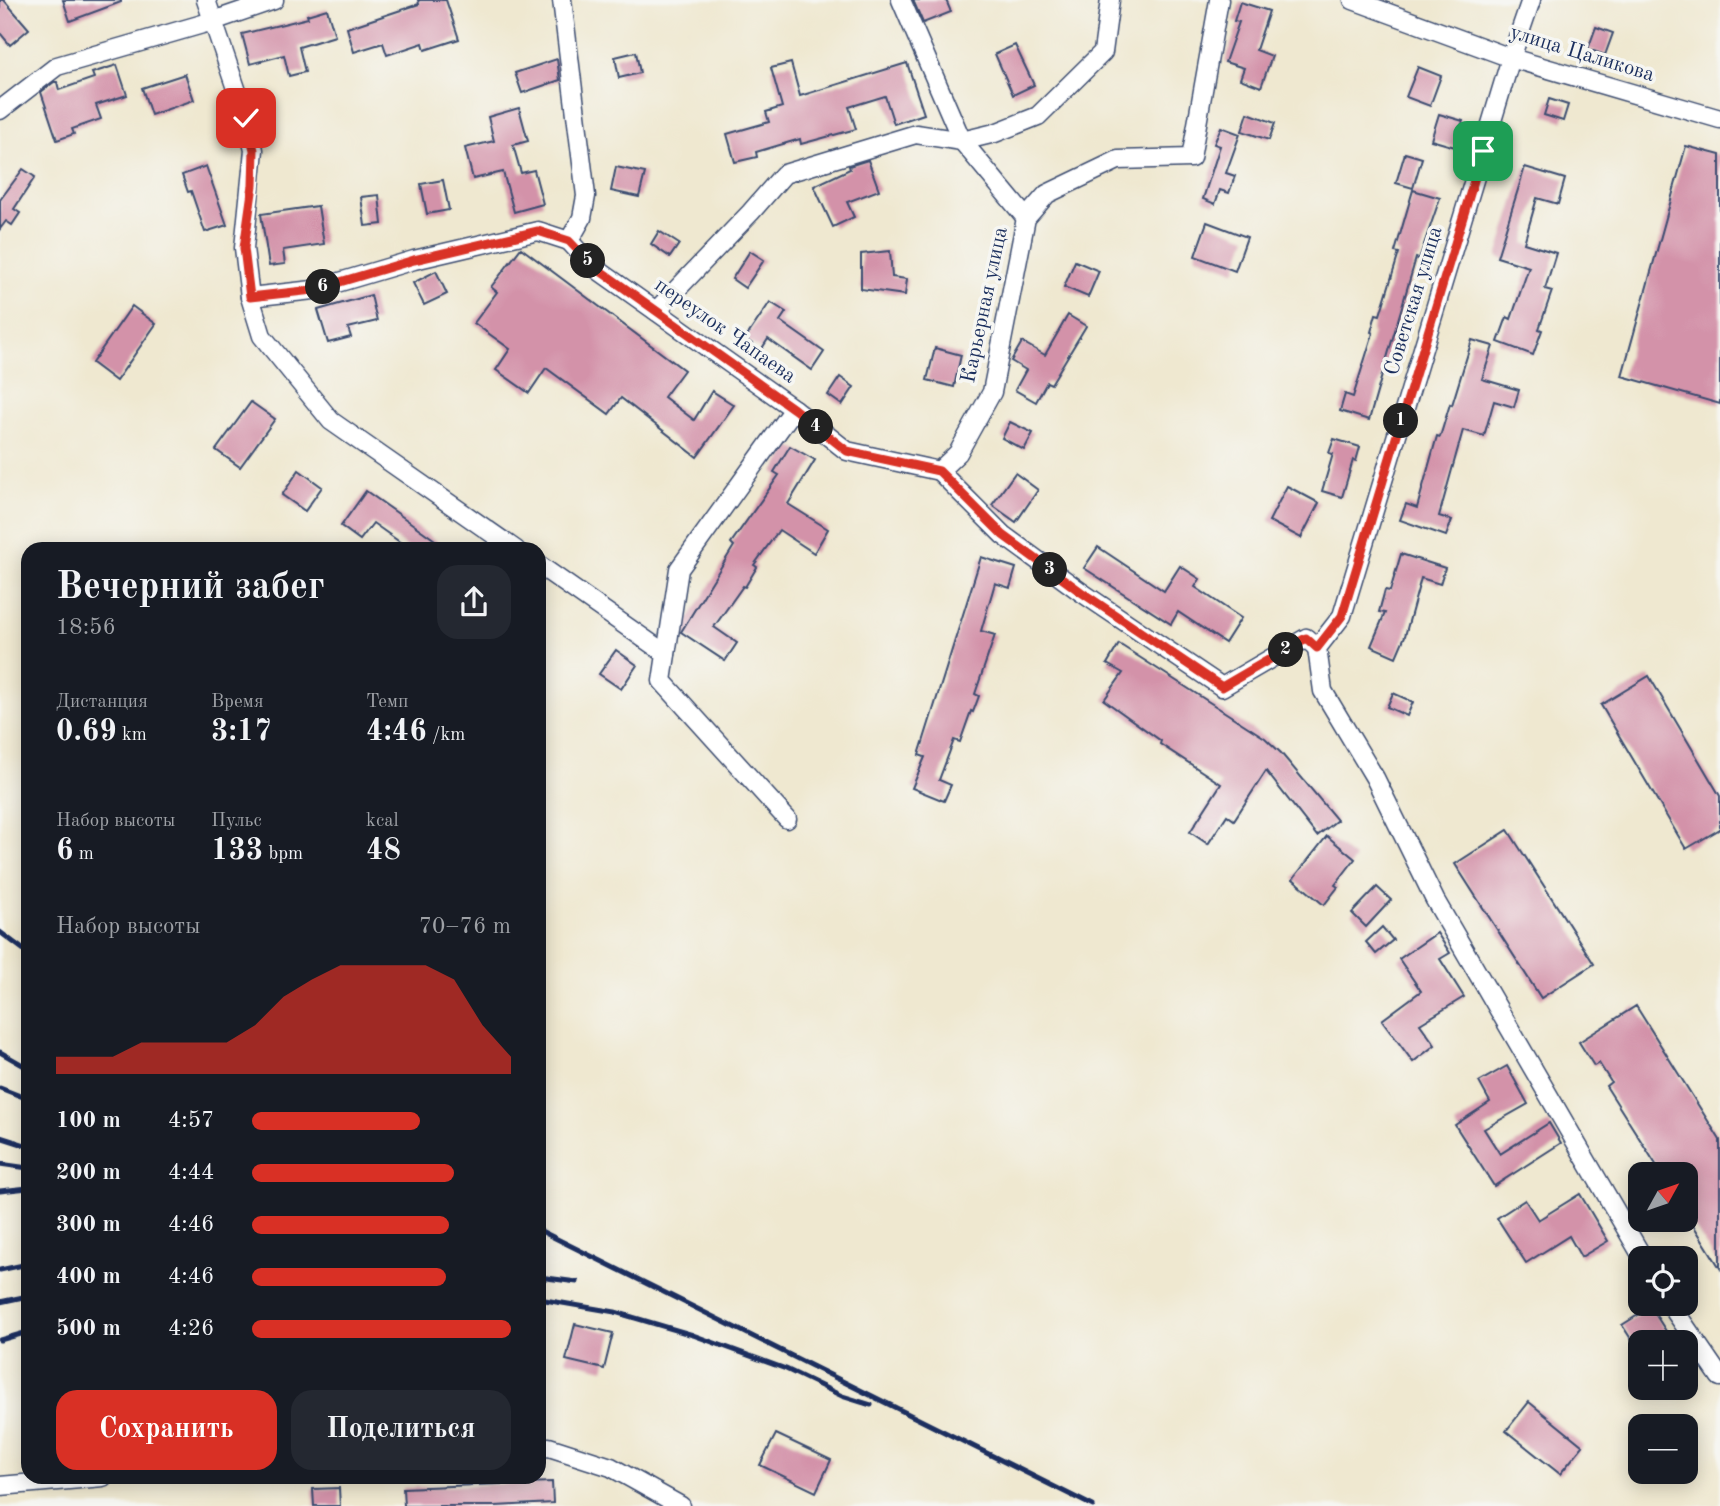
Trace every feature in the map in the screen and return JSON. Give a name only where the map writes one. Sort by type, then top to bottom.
[{"type":"street","points":[[206,0],[246,118],[254,150],[253,185],[244,248],[250,297],[262,336],[331,421],[505,542]]},
{"type":"street","points":[[0,110],[57,66],[214,21],[274,0]]},
{"type":"street","points":[[250,297],[313,290],[414,260],[538,231],[569,241],[582,218],[586,195],[562,0]]},
{"type":"street","points":[[901,0],[962,141],[1026,218]]},
{"type":"street","points":[[656,311],[784,174],[916,134],[962,141],[995,133],[1038,116],[1104,52],[1110,0]]},
{"type":"street","name":"Карьерная улица","points":[[939,471],[958,453],[992,392],[1026,218],[1047,194],[1118,160],[1191,158],[1219,0]]},
{"type":"street","name":"улица Цаликова","points":[[1353,0],[1511,58],[1720,119]]},
{"type":"street","name":"Советская улица","points":[[1317,648],[1342,616],[1511,58],[1531,0]]},
{"type":"street","name":"переулок Чапаева","points":[[569,241],[592,265],[794,409],[847,451],[939,471]]},
{"type":"street","points":[[787,819],[662,681],[679,569],[794,409]]},
{"type":"street","points":[[939,471],[1003,535],[1081,592],[1222,687],[1306,638],[1317,648],[1322,691],[1375,778],[1435,900],[1636,1246]]},
{"type":"street","points":[[546,570],[666,654]]},
{"type":"street","points":[[1678,1316],[1720,1377]]},
{"type":"street","points":[[546,1447],[611,1467],[681,1506]]},
{"type":"street","points":[[0,1486],[23,1484]]},
{"type":"building","points":[[0,0],[4,0],[29,29],[10,45],[0,33]]},
{"type":"building","points":[[63,0],[121,0],[121,2],[70,21]]},
{"type":"building","points":[[418,0],[446,0],[459,39],[425,50],[423,43],[387,55],[383,43],[354,52],[347,28],[419,4]]},
{"type":"building","points":[[913,0],[946,0],[951,12],[923,23]]},
{"type":"building","points":[[1240,2],[1269,11],[1256,50],[1272,56],[1261,87],[1240,79],[1244,68],[1225,62],[1239,22],[1234,21]]},
{"type":"building","points":[[327,9],[335,36],[299,47],[305,72],[289,76],[284,55],[250,64],[242,34],[308,18],[307,15]]},
{"type":"building","points":[[1596,27],[1613,33],[1605,55],[1588,49]]},
{"type":"building","points":[[1015,45],[1034,85],[1013,95],[995,54]]},
{"type":"building","points":[[636,52],[640,73],[619,78],[615,57]]},
{"type":"building","points":[[557,59],[560,80],[522,93],[515,73]]},
{"type":"building","points":[[791,63],[800,96],[907,63],[924,114],[894,124],[885,96],[849,107],[856,129],[801,144],[800,139],[756,152],[757,157],[735,162],[727,134],[769,122],[766,112],[782,107],[771,68]]},
{"type":"building","points":[[117,65],[127,95],[96,105],[101,119],[72,129],[74,134],[57,140],[41,92],[54,82],[57,82],[59,90],[94,78],[92,73]]},
{"type":"building","points":[[1418,67],[1441,76],[1430,106],[1406,97]]},
{"type":"building","points":[[185,74],[194,100],[151,115],[142,88]]},
{"type":"building","points":[[1549,99],[1568,105],[1563,121],[1544,115]]},
{"type":"building","points":[[519,108],[528,141],[513,145],[521,173],[534,170],[543,204],[514,212],[503,172],[473,179],[465,148],[494,141],[488,117]]},
{"type":"building","points":[[1248,113],[1275,123],[1269,140],[1242,131]]},
{"type":"building","points":[[1439,114],[1463,121],[1455,147],[1431,140]]},
{"type":"building","points":[[1221,127],[1240,134],[1226,173],[1235,176],[1229,193],[1220,190],[1215,204],[1203,199],[1220,146],[1214,144]]},
{"type":"building","points":[[1686,146],[1720,155],[1720,404],[1622,376]]},
{"type":"building","points":[[1405,153],[1422,158],[1413,188],[1396,183]]},
{"type":"building","points":[[868,160],[879,190],[847,202],[854,217],[833,227],[814,186],[850,169],[849,166]]},
{"type":"building","points":[[206,166],[227,225],[205,232],[191,191],[188,192],[182,175]]},
{"type":"building","points":[[616,167],[645,173],[639,197],[611,191]]},
{"type":"building","points":[[1525,167],[1565,179],[1558,204],[1537,198],[1524,243],[1556,253],[1545,289],[1552,291],[1533,355],[1498,342],[1507,317],[1511,319],[1529,267],[1497,257]]},
{"type":"building","points":[[23,169],[35,177],[14,209],[20,213],[12,225],[6,221],[0,229],[0,200]]},
{"type":"building","points":[[443,180],[449,210],[427,214],[421,184]]},
{"type":"building","points":[[1413,190],[1440,198],[1419,259],[1416,258],[1369,420],[1340,411],[1345,394],[1353,397],[1373,333],[1371,332],[1376,314],[1380,315],[1399,253],[1395,252]]},
{"type":"building","points":[[379,195],[382,224],[365,226],[361,197]]},
{"type":"building","points":[[318,206],[324,244],[283,250],[285,264],[269,266],[261,214]]},
{"type":"building","points":[[1207,222],[1247,237],[1235,271],[1195,256]]},
{"type":"building","points":[[659,231],[679,244],[670,257],[651,244]]},
{"type":"building","points":[[521,248],[684,370],[664,397],[694,420],[712,391],[734,405],[697,457],[621,398],[609,414],[546,368],[529,393],[496,370],[510,349],[474,323],[497,292],[491,287]]},
{"type":"building","points":[[750,251],[764,260],[745,288],[732,279]]},
{"type":"building","points":[[890,251],[892,277],[907,279],[905,295],[861,289],[861,254]]},
{"type":"building","points":[[1075,261],[1099,271],[1088,297],[1064,287]]},
{"type":"building","points":[[436,271],[447,294],[424,305],[413,283]]},
{"type":"building","points":[[371,295],[377,321],[348,328],[351,337],[328,343],[318,310]]},
{"type":"building","points":[[770,302],[786,312],[780,321],[824,352],[812,370],[768,339],[761,350],[745,339]]},
{"type":"building","points":[[132,306],[156,324],[116,381],[92,363]]},
{"type":"building","points":[[1068,315],[1086,326],[1051,384],[1047,382],[1036,402],[1015,390],[1026,370],[1011,361],[1022,342],[1045,355]]},
{"type":"building","points":[[1472,340],[1493,346],[1482,379],[1519,390],[1514,407],[1494,401],[1484,436],[1463,430],[1439,516],[1452,520],[1446,536],[1400,520],[1406,504],[1417,508],[1437,436],[1440,437],[1450,404],[1452,405]]},
{"type":"building","points":[[935,348],[961,355],[954,387],[927,380]]},
{"type":"building","points":[[840,377],[854,387],[842,405],[828,395]]},
{"type":"building","points":[[251,402],[275,419],[240,467],[216,450]]},
{"type":"building","points":[[1010,422],[1033,433],[1024,450],[1002,438]]},
{"type":"building","points":[[1334,439],[1360,447],[1356,461],[1353,460],[1342,497],[1322,491],[1333,454],[1329,453]]},
{"type":"building","points":[[790,446],[815,460],[788,504],[828,529],[814,553],[779,530],[754,565],[757,567],[745,587],[743,586],[714,627],[737,643],[725,661],[681,632],[734,546],[731,543],[779,475],[774,472]]},
{"type":"building","points":[[299,470],[322,487],[305,511],[282,495]]},
{"type":"building","points":[[1015,473],[1038,490],[1016,522],[992,505]]},
{"type":"building","points":[[1287,486],[1319,503],[1301,538],[1269,521]]},
{"type":"building","points":[[366,491],[438,542],[400,542],[373,523],[360,540],[341,526]]},
{"type":"building","points":[[1098,547],[1164,591],[1180,566],[1200,579],[1195,587],[1241,618],[1225,643],[1178,612],[1171,624],[1084,568]]},
{"type":"building","points":[[1401,554],[1445,568],[1440,584],[1421,578],[1405,636],[1396,657],[1371,646],[1385,613],[1379,612],[1385,590],[1390,591]]},
{"type":"building","points":[[981,557],[1016,568],[1010,588],[995,583],[981,631],[995,635],[975,694],[979,696],[973,712],[971,711],[960,742],[954,740],[939,780],[951,785],[944,801],[912,788],[925,757],[919,755]]},
{"type":"building","points":[[1119,644],[1265,738],[1281,753],[1337,820],[1317,836],[1266,771],[1234,820],[1227,815],[1208,844],[1190,832],[1221,784],[1160,744],[1161,741],[1104,700],[1123,673],[1107,664]]},
{"type":"building","points":[[616,650],[637,665],[621,689],[599,674]]},
{"type":"building","points":[[1649,676],[1720,796],[1720,829],[1686,849],[1601,705]]},
{"type":"building","points":[[1393,693],[1413,702],[1407,716],[1387,707]]},
{"type":"building","points":[[1508,830],[1594,964],[1541,998],[1455,864]]},
{"type":"building","points":[[1327,836],[1355,859],[1324,905],[1293,879]]},
{"type":"building","points":[[1377,887],[1391,900],[1366,927],[1352,913]]},
{"type":"building","points":[[1382,927],[1393,940],[1376,954],[1366,942]]},
{"type":"building","points":[[1437,933],[1450,953],[1440,959],[1464,997],[1420,1024],[1435,1045],[1413,1062],[1382,1020],[1421,991],[1399,959]]},
{"type":"building","points":[[1636,1006],[1720,1140],[1720,1268],[1698,1232],[1698,1162],[1654,1162],[1606,1086],[1611,1082],[1599,1063],[1594,1066],[1579,1042]]},
{"type":"building","points":[[1507,1066],[1528,1104],[1484,1129],[1500,1154],[1549,1123],[1561,1143],[1494,1186],[1455,1125],[1490,1102],[1479,1082]]},
{"type":"building","points":[[1580,1194],[1608,1241],[1581,1257],[1569,1236],[1526,1263],[1497,1218],[1525,1200],[1538,1220]]},
{"type":"building","points":[[1636,1316],[1657,1316],[1665,1330],[1628,1330],[1628,1334],[1622,1325]]},
{"type":"building","points":[[575,1324],[613,1333],[604,1369],[566,1360]]},
{"type":"building","points":[[1529,1402],[1583,1446],[1560,1474],[1506,1431]]},
{"type":"building","points":[[776,1434],[831,1460],[816,1492],[760,1465]]},
{"type":"building","points":[[552,1482],[553,1503],[404,1506],[403,1488]]},
{"type":"building","points":[[339,1488],[340,1506],[314,1506],[313,1489]]},
{"type":"railway","points":[[0,932],[21,948]]},
{"type":"railway","points":[[0,1052],[21,1064]]},
{"type":"railway","points":[[0,1088],[21,1096]]},
{"type":"railway","points":[[0,1137],[21,1144]]},
{"type":"railway","points":[[0,1164],[21,1167]]},
{"type":"railway","points":[[0,1191],[21,1189]]},
{"type":"railway","points":[[546,1233],[1093,1506]]},
{"type":"railway","points":[[0,1270],[21,1266]]},
{"type":"railway","points":[[546,1278],[577,1282]]},
{"type":"railway","points":[[0,1302],[21,1298]]},
{"type":"railway","points":[[546,1300],[615,1312],[693,1335],[786,1369],[842,1396],[871,1405]]},
{"type":"railway","points":[[0,1340],[21,1334]]},
{"type":"route","points":[[246,118],[254,150],[253,185],[244,248],[250,297],[313,290],[414,260],[538,231],[569,241],[592,265],[794,409],[847,451],[939,471],[1003,535],[1081,592],[1222,687],[1306,638],[1317,648],[1342,616],[1483,151]]}]
